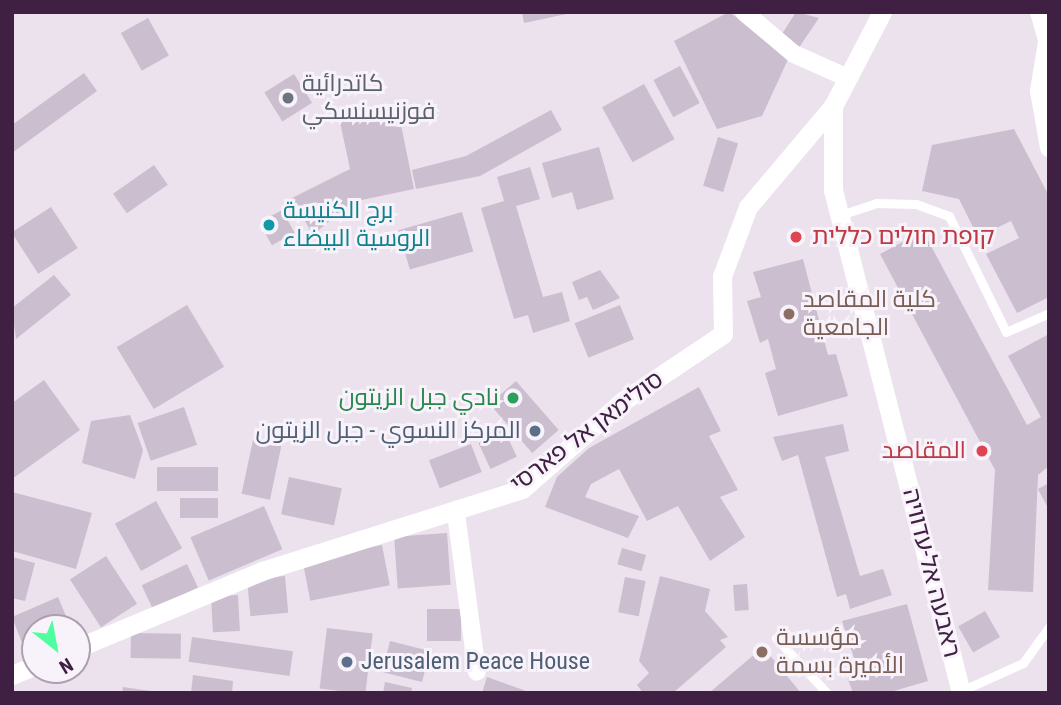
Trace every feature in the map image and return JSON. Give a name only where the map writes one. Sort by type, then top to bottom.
[{"type":"street","points":[[744,12],[794,54],[848,78]]},
{"type":"street","name":"ראבעה אל-עדוויה","points":[[882,12],[833,106],[833,190],[961,692]]},
{"type":"street","points":[[1039,12],[1048,45],[1039,91],[1049,148]]},
{"type":"street","name":"סולימאן אל פארסי","points":[[91,642],[262,571],[456,513],[522,489],[623,401],[723,334],[722,275],[748,207],[833,106]]},
{"type":"street","points":[[456,513],[477,673]]},
{"type":"lane","points":[[839,215],[876,203],[916,204],[948,216],[1006,332],[1049,313]]},
{"type":"lane","points":[[961,692],[1023,663],[1049,627]]},
{"type":"lane","points":[[776,638],[827,693]]},
{"type":"building","points":[[522,12],[571,12],[571,13],[524,23]]},
{"type":"building","points":[[729,12],[790,55],[762,116],[717,129],[674,41]]},
{"type":"building","points":[[796,12],[819,18],[798,49],[780,37]]},
{"type":"building","points":[[148,18],[169,56],[142,71],[121,33]]},
{"type":"building","points":[[680,66],[700,103],[673,117],[654,80]]},
{"type":"building","points":[[84,73],[97,91],[12,153],[12,125]]},
{"type":"building","name":"كاتدرائية فوزنيسنسكي","points":[[294,74],[312,103],[282,121],[264,93]]},
{"type":"building","points":[[644,84],[675,139],[633,162],[602,107]]},
{"type":"building","points":[[398,110],[414,189],[352,202],[313,235],[292,198],[350,169],[340,122]]},
{"type":"building","points":[[551,110],[562,130],[480,176],[416,189],[412,170],[466,156]]},
{"type":"building","points":[[1014,129],[1049,196],[1049,297],[1017,313],[986,254],[1019,238],[1011,221],[978,237],[959,199],[922,191],[932,145]]},
{"type":"building","points":[[718,137],[738,143],[723,192],[703,186]]},
{"type":"building","points":[[599,147],[614,199],[577,210],[572,192],[552,198],[542,163]]},
{"type":"building","points":[[154,165],[168,185],[127,213],[113,194]]},
{"type":"building","points":[[530,167],[540,199],[516,206],[543,297],[562,292],[570,321],[533,333],[528,315],[514,319],[481,208],[504,201],[497,177]]},
{"type":"building","points":[[51,207],[78,248],[38,274],[12,232]]},
{"type":"building","points":[[282,210],[295,233],[272,245],[259,223]]},
{"type":"building","points":[[462,212],[473,251],[410,270],[399,230]]},
{"type":"building","points":[[923,231],[1027,425],[1041,417],[1008,356],[1049,334],[1049,466],[1038,475],[1033,592],[988,590],[995,470],[880,254]]},
{"type":"building","points":[[803,259],[828,355],[836,354],[848,396],[778,416],[765,373],[776,369],[768,339],[760,343],[747,301],[761,297],[753,272]]},
{"type":"building","points":[[600,270],[620,298],[593,310],[587,297],[579,300],[572,282]]},
{"type":"building","points":[[54,275],[71,295],[16,339],[12,308]]},
{"type":"building","points":[[187,305],[224,367],[154,409],[117,347]]},
{"type":"building","points":[[620,305],[634,339],[588,358],[575,323]]},
{"type":"building","points":[[44,380],[80,430],[12,479],[12,403]]},
{"type":"building","points":[[516,381],[559,430],[532,453],[490,404]]},
{"type":"building","points":[[699,387],[721,431],[709,436],[738,490],[720,497],[745,537],[710,561],[678,506],[647,521],[619,469],[591,484],[585,497],[639,516],[628,538],[545,507],[557,477],[589,448]]},
{"type":"building","points":[[184,407],[197,445],[151,461],[138,423]]},
{"type":"building","points":[[130,415],[143,450],[135,479],[82,463],[91,421]]},
{"type":"building","points":[[843,424],[849,451],[825,457],[860,576],[883,569],[892,595],[850,609],[846,594],[837,597],[798,455],[782,461],[773,437]]},
{"type":"building","points":[[502,425],[517,457],[491,469],[476,437]]},
{"type":"building","points":[[253,440],[281,446],[270,500],[242,494]]},
{"type":"building","points":[[471,444],[482,472],[440,488],[429,460]]},
{"type":"building","points":[[157,467],[218,467],[218,491],[157,491]]},
{"type":"building","points":[[289,477],[342,488],[334,525],[281,514]]},
{"type":"building","points":[[1049,483],[1049,510],[1038,489]]},
{"type":"building","points":[[12,492],[92,513],[76,569],[12,551]]},
{"type":"building","points":[[180,498],[218,498],[218,518],[180,518]]},
{"type":"building","points":[[156,501],[182,548],[141,571],[115,524]]},
{"type":"building","points":[[264,506],[282,549],[209,581],[190,537]]},
{"type":"building","points":[[447,533],[451,585],[398,589],[394,537]]},
{"type":"building","points":[[382,545],[390,585],[310,601],[302,560]]},
{"type":"building","points":[[622,548],[646,555],[641,571],[617,564]]},
{"type":"building","points":[[106,556],[137,604],[101,627],[70,579]]},
{"type":"building","points":[[12,557],[35,563],[25,601],[12,598]]},
{"type":"building","points":[[187,564],[198,588],[153,609],[142,585]]},
{"type":"building","points":[[285,576],[288,613],[250,616],[247,579]]},
{"type":"building","points":[[660,576],[710,589],[705,611],[728,637],[720,640],[726,647],[673,693],[643,693],[637,685],[649,673],[639,661]]},
{"type":"building","points":[[625,577],[646,581],[639,616],[618,612]]},
{"type":"building","points":[[747,584],[749,610],[735,611],[733,585]]},
{"type":"building","points":[[238,595],[240,631],[213,632],[211,596]]},
{"type":"building","points":[[58,597],[65,614],[21,614],[21,640],[12,617]]},
{"type":"building","points":[[907,604],[928,681],[887,693],[853,693],[847,677],[859,673],[842,621]]},
{"type":"building","points":[[427,609],[461,609],[461,641],[427,641]]},
{"type":"building","points":[[985,611],[1000,637],[973,652],[958,626]]},
{"type":"building","points":[[327,628],[373,634],[365,693],[320,689]]},
{"type":"building","points":[[131,633],[181,634],[181,659],[131,658]]},
{"type":"building","points":[[192,637],[293,651],[290,676],[189,662]]},
{"type":"building","points":[[390,641],[430,651],[422,682],[382,672]]},
{"type":"building","name":"مؤسسة الأميرة بسمة","points":[[763,647],[801,693],[709,693]]},
{"type":"building","points":[[193,675],[233,681],[232,693],[191,693]]},
{"type":"building","points":[[487,677],[529,692],[529,693],[482,693]]},
{"type":"building","points":[[385,682],[412,688],[411,693],[383,693]]},
{"type":"building","points":[[123,687],[151,691],[151,693],[122,693]]},
{"type":"place","name":"كاتدرائية فوزنيسنسكي","points":[[288,98]]},
{"type":"place","name":"برج الكنيسة الروسية البيضاء","points":[[269,225]]},
{"type":"place","name":"קופת חולים כללית","points":[[796,237]]},
{"type":"place","name":"كلية المقاصد الجامعية","points":[[789,314]]},
{"type":"place","name":"نادي جبل الزيتون","points":[[513,398]]},
{"type":"place","name":"المركز النسوي - جبل الزيتون","points":[[535,431]]},
{"type":"place","name":"المقاصد","points":[[982,451]]},
{"type":"place","name":"مؤسسة الأميرة بسمة","points":[[762,652]]},
{"type":"place","name":"Jerusalem Peace House","points":[[347,662]]}]
